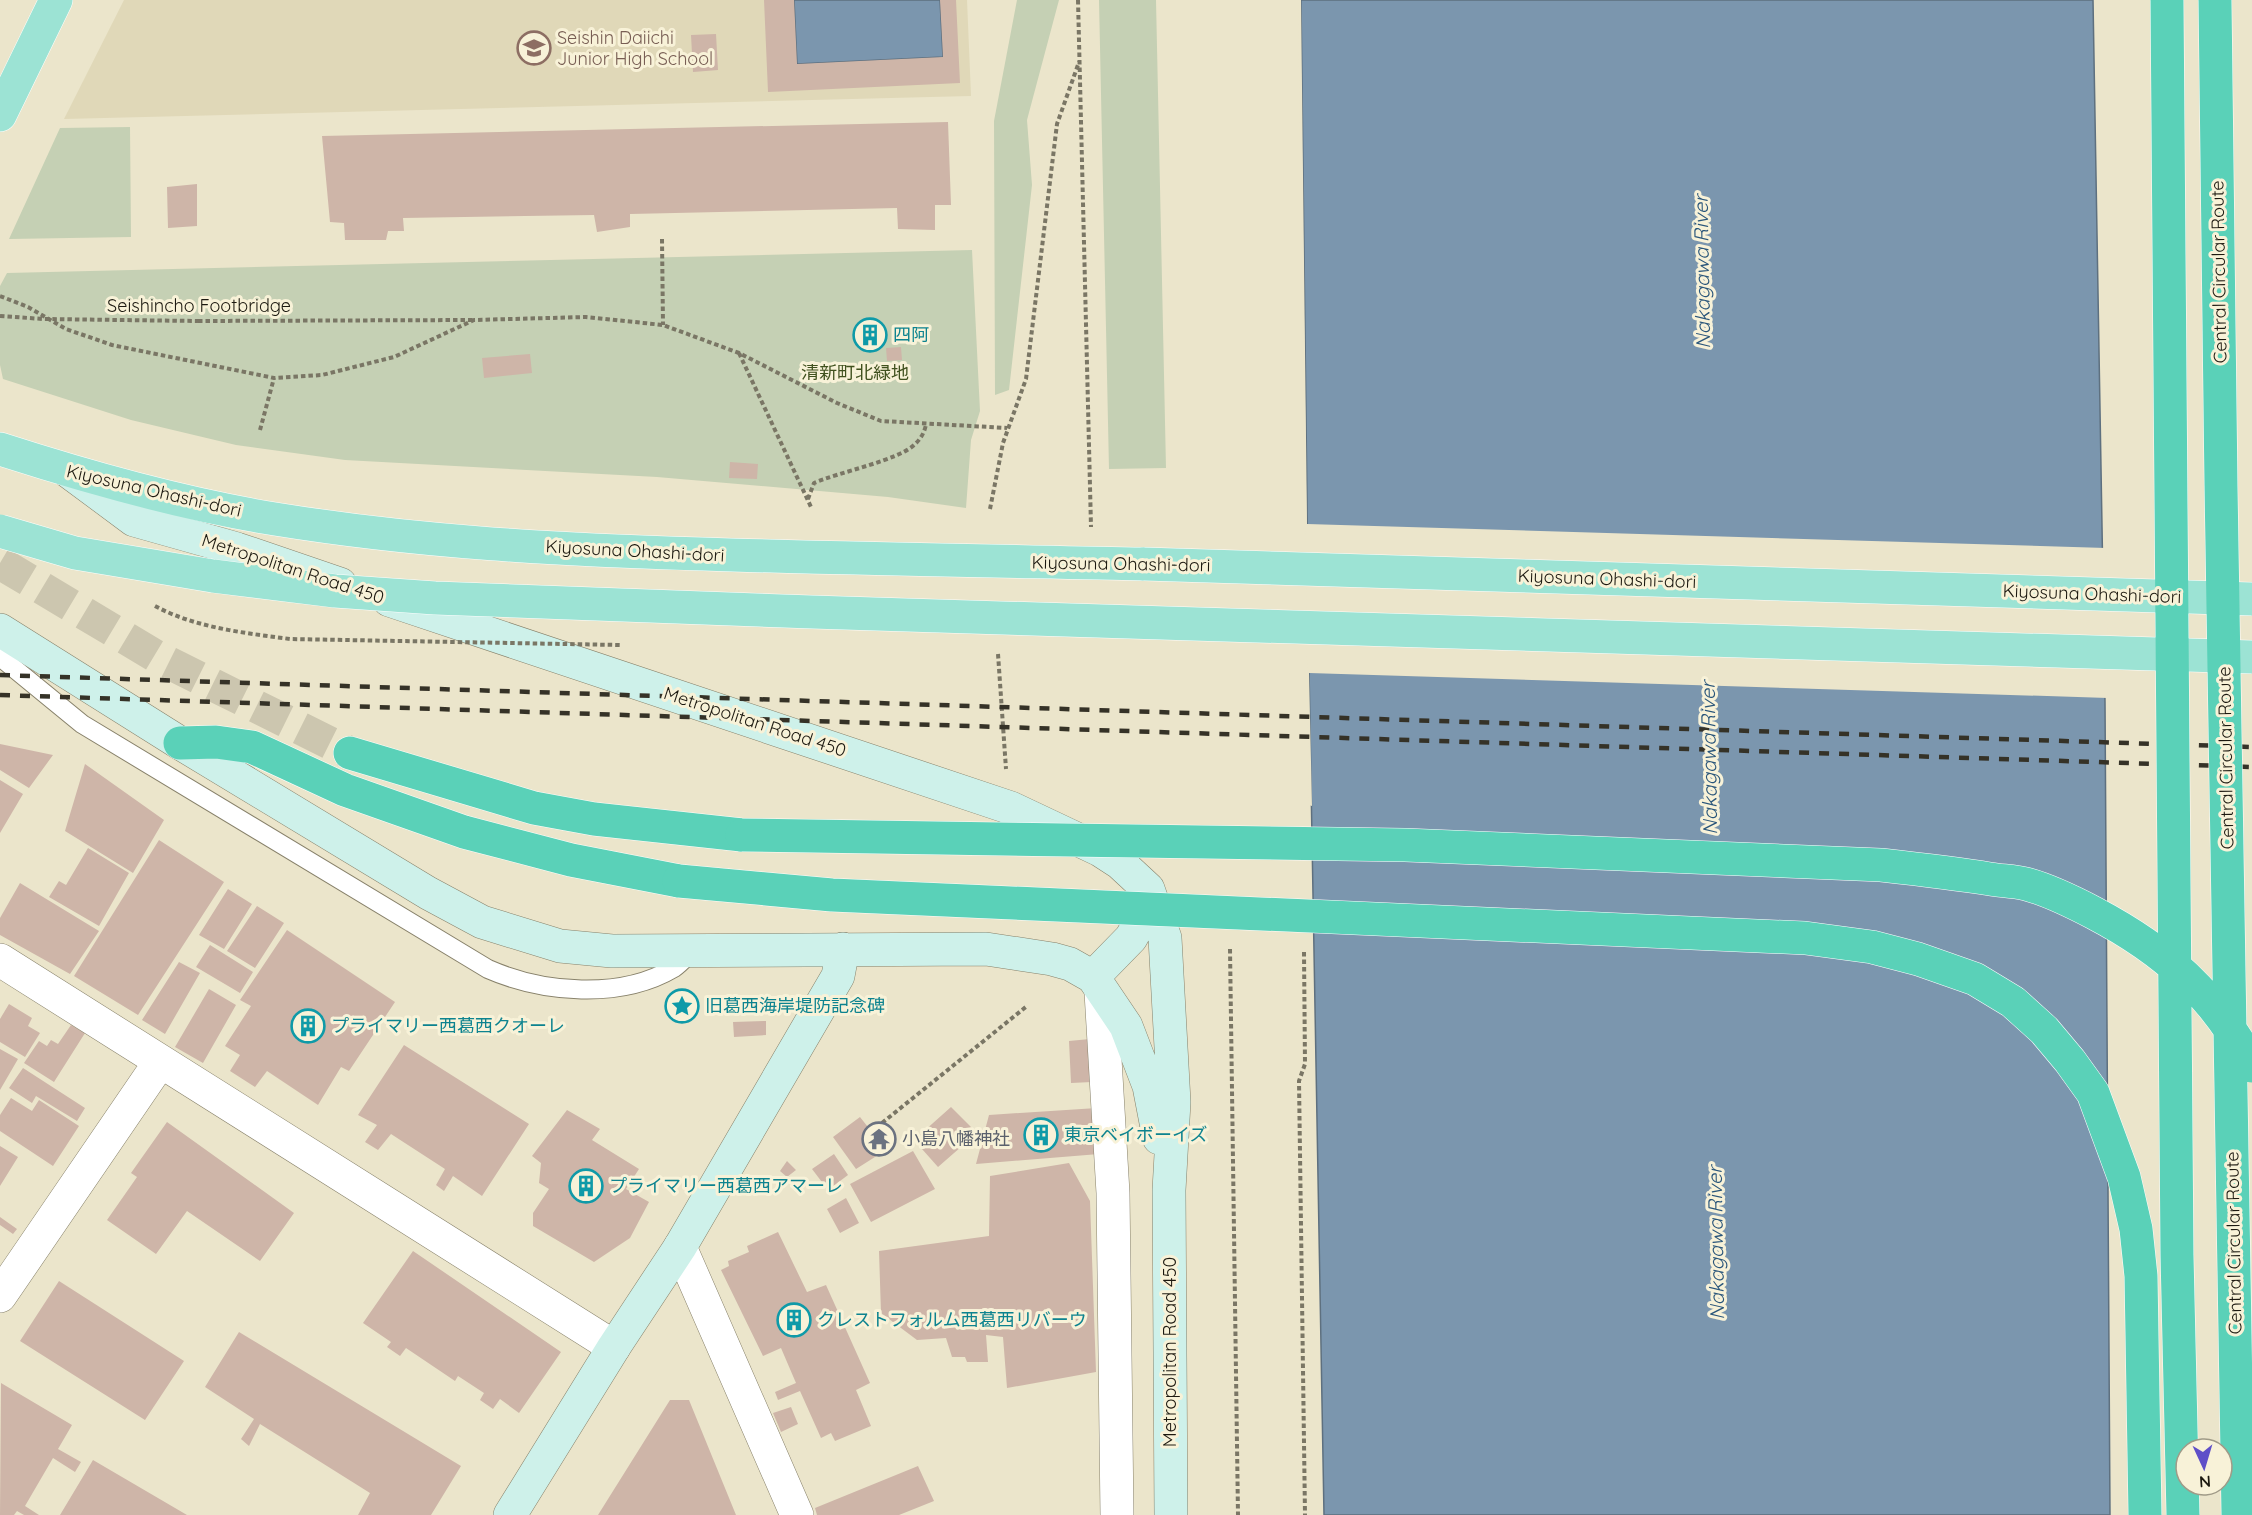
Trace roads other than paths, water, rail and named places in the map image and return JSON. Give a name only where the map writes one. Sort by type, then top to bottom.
[{"type":"highway","points":[[2167,0],[2177,1243],[2183,1515]]},
{"type":"highway","name":"Central Circular Route","points":[[2215,0],[2238,1515]]},
{"type":"highway","points":[[180,743],[216,742],[252,747],[345,790],[464,832],[571,860],[679,881],[832,895],[1805,938],[1872,947],[1918,959],[1975,979],[2013,1002],[2044,1030],[2070,1061],[2092,1093],[2124,1177],[2136,1229],[2141,1276],[2145,1515]]},
{"type":"highway","points":[[350,753],[534,808],[594,819],[742,835],[1405,844],[1881,865],[2026,884],[2078,904],[2128,931],[2169,960],[2207,997],[2235,1035],[2252,1066]]},
{"type":"main road","points":[[0,115],[56,0]]},
{"type":"main road","name":"Kiyosuna Ohashi-dori","points":[[0,449],[68,471],[191,502],[272,519],[352,531],[458,542],[605,551],[779,557],[1144,564],[2252,599]]},
{"type":"main road","name":"Metropolitan Road 450","points":[[68,471],[134,520],[237,549],[1011,808],[1100,850],[1120,862],[1148,890],[1166,938],[1174,1102],[1169,1190],[1172,1515]]},
{"type":"main road","points":[[0,531],[75,553],[213,576],[335,591],[435,598],[2252,657]]},
{"type":"main road","name":"Metropolitan Road 450","points":[[0,630],[180,743],[428,893],[482,922],[560,946],[612,951],[986,949],[1052,958],[1070,964],[1097,984],[1126,1026],[1149,1086],[1169,1190]]},
{"type":"main road","points":[[1097,984],[1140,922],[1148,890]]},
{"type":"main road","points":[[510,1515],[614,1347],[680,1247],[838,976],[843,949]]},
{"type":"street","points":[[0,960],[614,1347]]},
{"type":"street","points":[[1097,984],[1113,1193],[1117,1515]]},
{"type":"street","points":[[0,1296],[160,1062]]},
{"type":"street","points":[[680,1247],[797,1515]]},
{"type":"lane","points":[[0,645],[5,661],[82,724],[488,969],[526,983],[575,990],[599,990],[637,983],[675,967],[691,952]]},
{"type":"water","points":[[794,0],[940,0],[943,57],[797,64]]},
{"type":"water","name":"Nakagawa River","points":[[1301,0],[2093,0],[2105,702],[2110,1515],[1324,1515],[1309,669]]},
{"type":"tunnel","points":[[0,563],[159,658],[350,753]]},
{"type":"railway","points":[[0,675],[2252,747]]},
{"type":"railway","points":[[0,695],[2252,767]]},
{"type":"place","name":"Seishin Daiichi Junior High School","points":[[534,48]]},
{"type":"place","name":"四阿","points":[[870,335]]},
{"type":"place","name":"旧葛西海岸堤防記念碑","points":[[682,1006]]},
{"type":"place","name":"プライマリー西葛西クオーレ","points":[[308,1026]]},
{"type":"place","name":"東京ベイボーイズ","points":[[1041,1135]]},
{"type":"place","name":"小島八幡神社","points":[[879,1139]]},
{"type":"place","name":"プライマリー西葛西アマーレ","points":[[586,1186]]},
{"type":"place","name":"クレストフォルム西葛西リバーウ","points":[[794,1320]]},
{"type":"park label","name":"清新町北緑地","points":[[855,373]]}]
